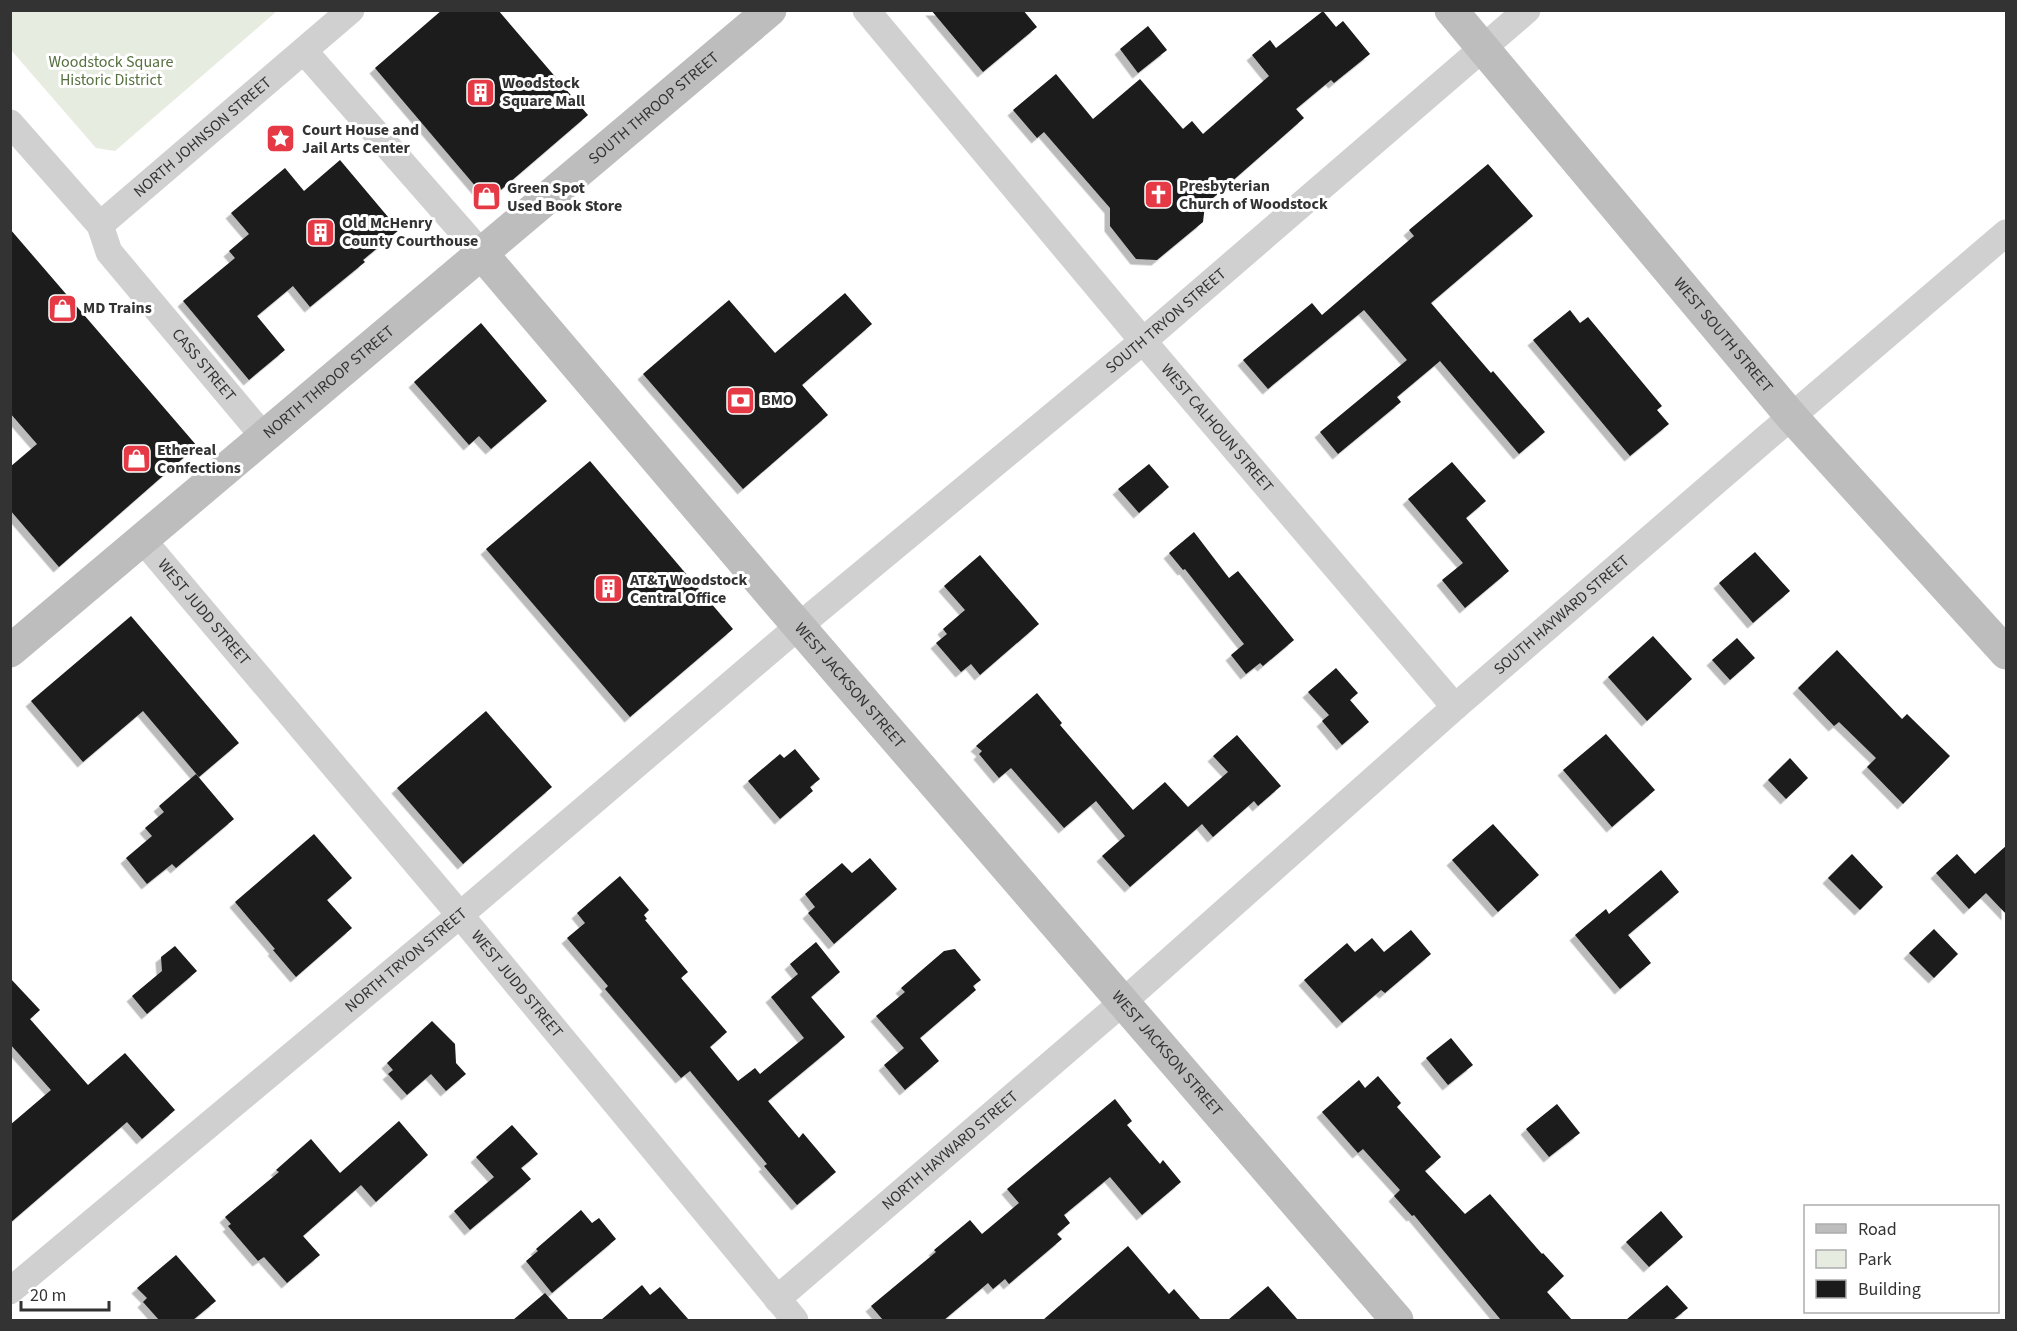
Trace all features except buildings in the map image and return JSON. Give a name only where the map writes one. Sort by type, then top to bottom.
[{"type":"street","name":"NORTH JOHNSON STREET","points":[[100,225],[351,10]]},
{"type":"street","name":"SOUTH THROOP STREET","points":[[482,254],[770,10]]},
{"type":"street","name":"WEST CALHOUN STREET","points":[[866,10],[1455,707]]},
{"type":"street","name":"WEST SOUTH STREET","points":[[1451,10],[1791,416],[2007,652]]},
{"type":"street","name":"SOUTH TRYON STREET","points":[[799,626],[1143,340],[1527,10]]},
{"type":"street","name":"WEST JACKSON STREET","points":[[304,51],[482,254],[1397,1320]]},
{"type":"street","name":"CASS STREET","points":[[10,123],[100,225],[109,252],[265,438]]},
{"type":"street","name":"SOUTH HAYWARD STREET","points":[[1123,1002],[1455,707],[1791,416],[2007,233]]},
{"type":"street","name":"NORTH THROOP STREET","points":[[10,651],[482,254]]},
{"type":"street","name":"WEST JUDD STREET","points":[[142,539],[460,915],[795,1320]]},
{"type":"street","name":"NORTH TRYON STREET","points":[[10,1291],[460,915],[799,626]]},
{"type":"street","name":"NORTH HAYWARD STREET","points":[[777,1299],[1123,1002]]},
{"type":"green space","name":"Woodstock Square Historic District","points":[[10,11],[277,11],[115,151],[96,148],[11,50]]},
{"type":"place","name":"Woodstock Square Mall","points":[[481,92]]},
{"type":"place","name":"Court House and Jail Arts Center","points":[[281,139]]},
{"type":"place","name":"Presbyterian Church of Woodstock","points":[[1158,195]]},
{"type":"place","name":"Green Spot Used Book Store","points":[[486,197]]},
{"type":"place","name":"Old McHenry County Courthouse","points":[[321,232]]},
{"type":"place","name":"MD Trains","points":[[62,308]]},
{"type":"place","name":"BMO","points":[[740,400]]},
{"type":"place","name":"Ethereal Confections","points":[[136,459]]},
{"type":"place","name":"AT&T Woodstock Central Office","points":[[609,589]]}]
